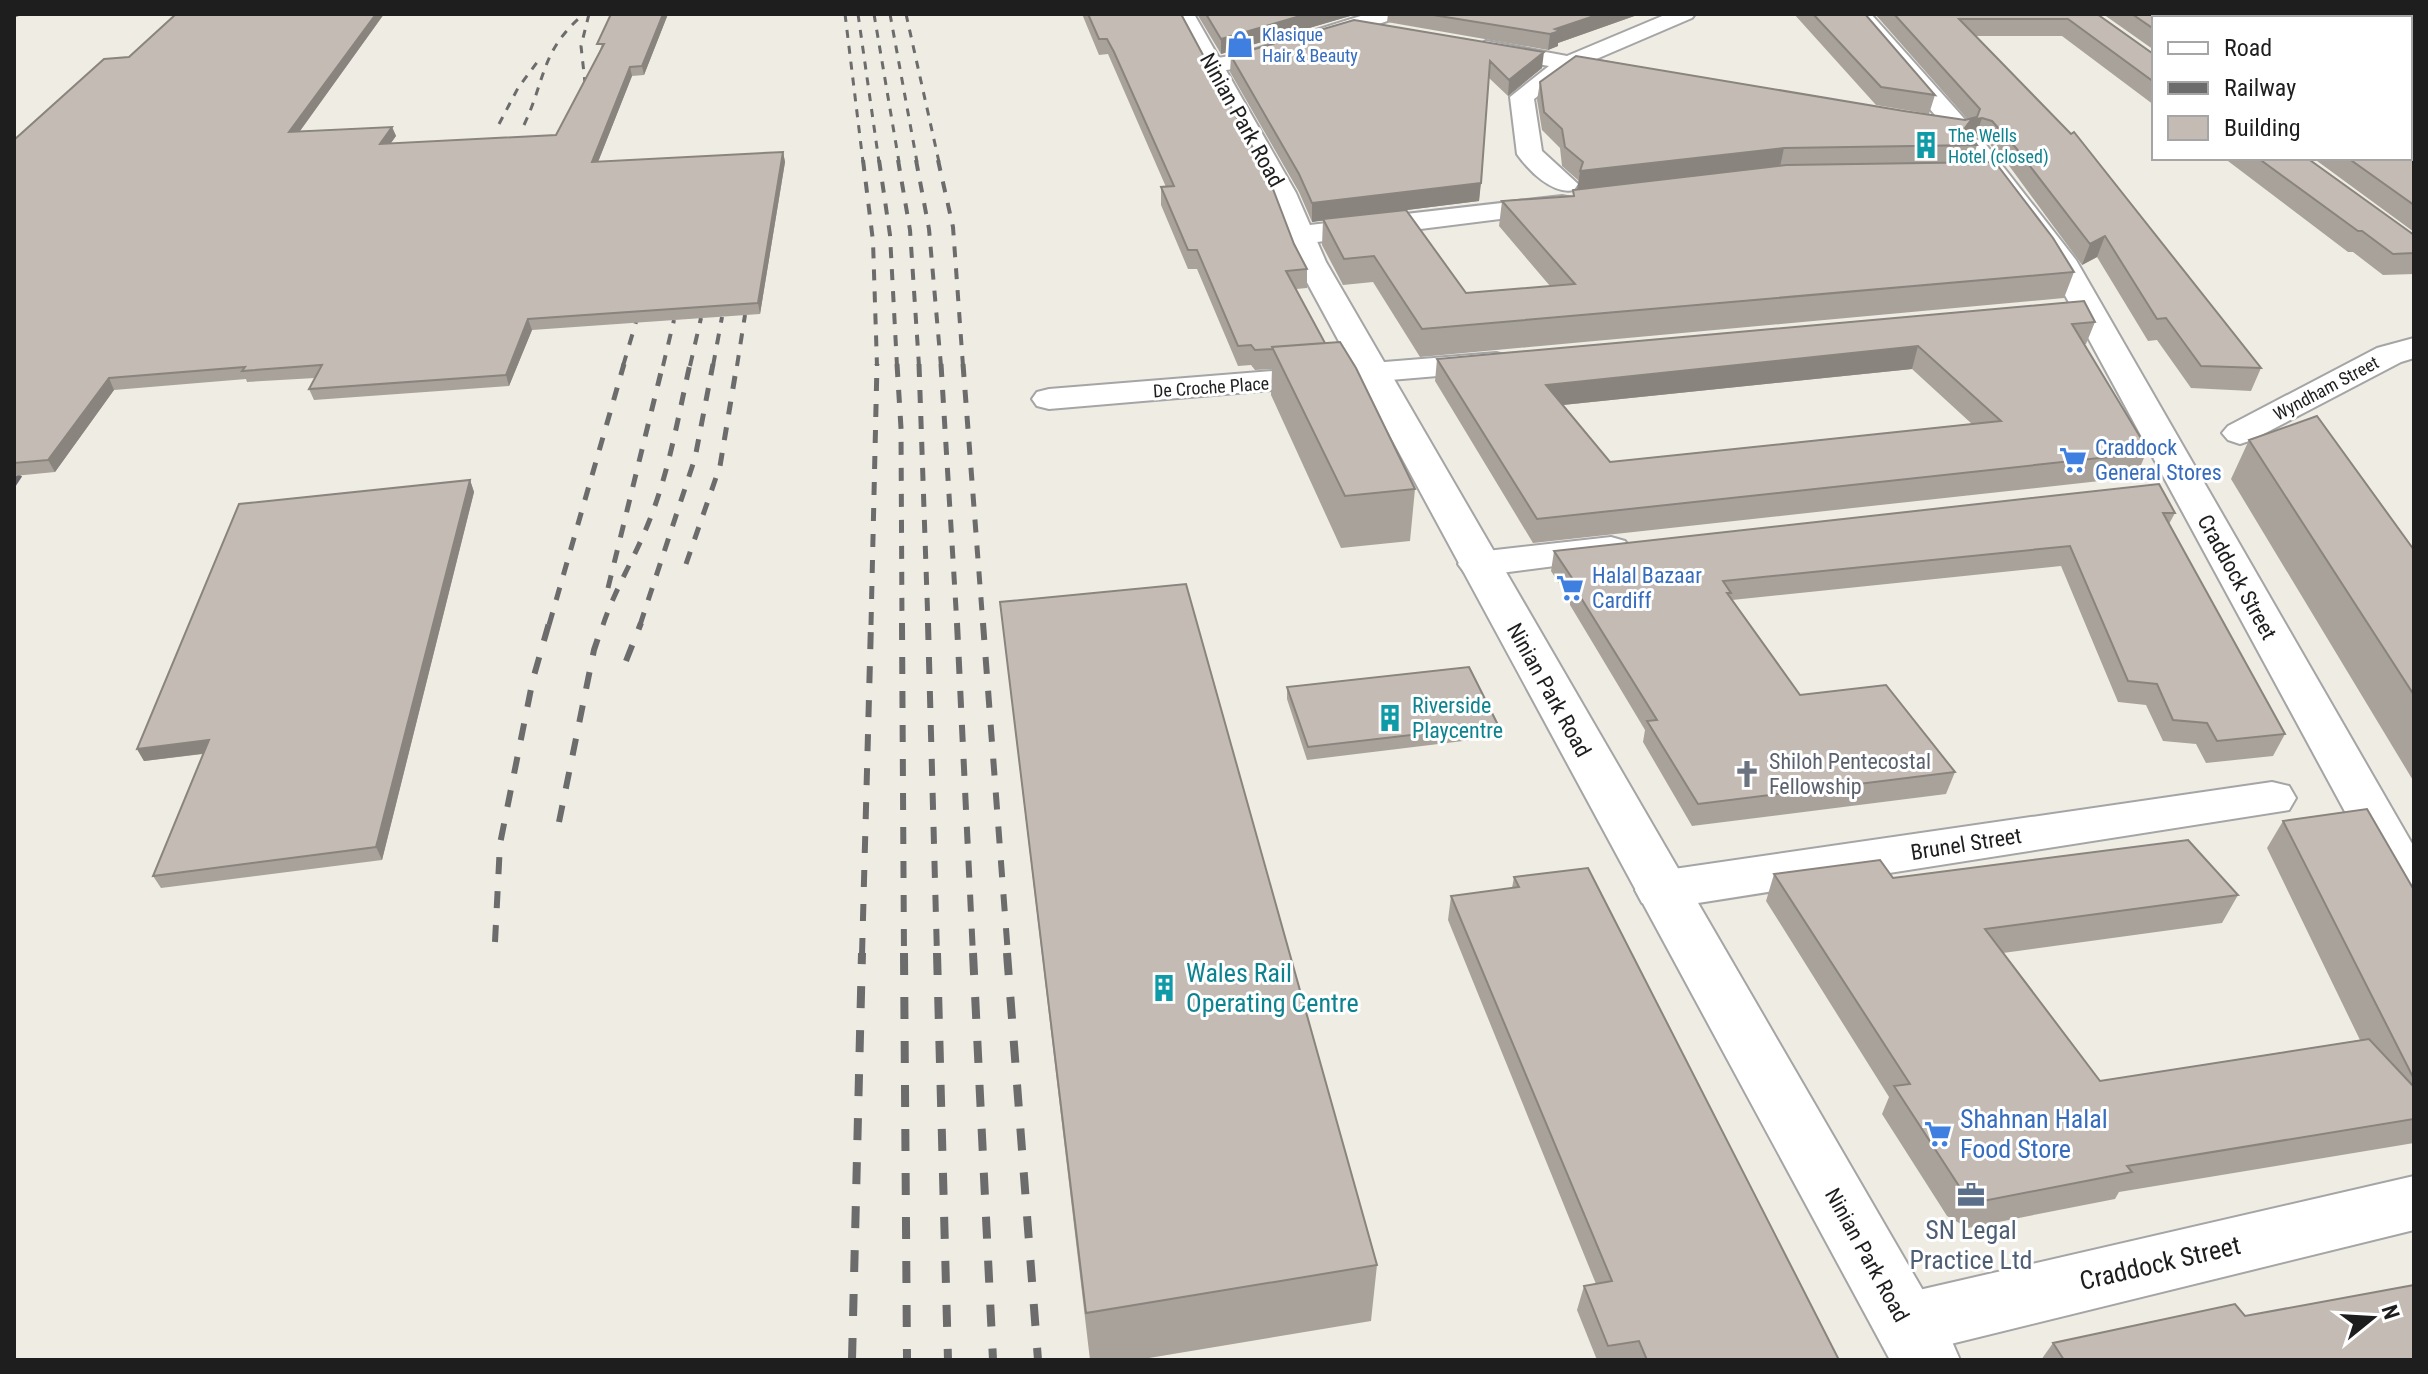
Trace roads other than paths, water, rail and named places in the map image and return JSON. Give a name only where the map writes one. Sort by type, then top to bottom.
[{"type":"street","name":"Ninian Park Road","points":[[1184,14],[1283,193],[1311,262],[1660,890],[1916,1342]]},
{"type":"street","points":[[1301,235],[1575,193],[1530,154],[1522,97],[1568,63],[1685,14]]},
{"type":"street","name":"Craddock Street","points":[[1860,14],[2061,260],[2072,310],[2171,488],[2414,891]]},
{"type":"street","points":[[1212,65],[1240,61],[1353,26],[1394,24]]},
{"type":"street","points":[[1460,44],[1646,76]]},
{"type":"street","points":[[1929,124],[1975,156]]},
{"type":"street","name":"Wyndham Street","points":[[2240,433],[2389,355],[2414,348]]},
{"type":"street","name":"De Croche Place","points":[[1049,399],[1524,360]]},
{"type":"street","points":[[1478,564],[1651,545]]},
{"type":"street","name":"Brunel Street","points":[[1660,890],[2272,798]]},
{"type":"street","name":"Craddock Street","points":[[1916,1342],[2414,1203]]},
{"type":"railway","points":[[14,16],[20,14]]},
{"type":"railway","points":[[524,125],[552,53],[570,27],[584,14]]},
{"type":"railway","points":[[587,101],[581,46],[589,14]]},
{"type":"railway","points":[[845,14],[863,162]]},
{"type":"railway","points":[[858,14],[879,162]]},
{"type":"railway","points":[[874,14],[899,162]]},
{"type":"railway","points":[[890,14],[917,162]]},
{"type":"railway","points":[[906,14],[939,162]]},
{"type":"railway","points":[[499,124],[518,88],[541,57]]},
{"type":"railway","points":[[863,160],[873,241],[877,365]]},
{"type":"railway","points":[[879,160],[890,235],[897,366]]},
{"type":"railway","points":[[898,160],[910,230],[919,366]]},
{"type":"railway","points":[[916,160],[929,229],[941,366]]},
{"type":"railway","points":[[938,160],[953,227],[963,366]]},
{"type":"railway","points":[[737,366],[745,315]]},
{"type":"railway","points":[[713,366],[722,317]]},
{"type":"railway","points":[[690,366],[701,318]]},
{"type":"railway","points":[[663,366],[674,320]]},
{"type":"railway","points":[[623,366],[636,322]]},
{"type":"railway","points":[[549,625],[624,364]]},
{"type":"railway","points":[[608,588],[663,364]]},
{"type":"railway","points":[[603,625],[643,537],[662,485],[690,364]]},
{"type":"railway","points":[[640,625],[695,458],[713,364]]},
{"type":"railway","points":[[686,564],[720,466],[737,364]]},
{"type":"railway","points":[[897,364],[901,428],[902,625]]},
{"type":"railway","points":[[919,364],[928,625]]},
{"type":"railway","points":[[941,364],[957,625]]},
{"type":"railway","points":[[963,364],[983,625]]},
{"type":"railway","points":[[871,625],[877,365]]},
{"type":"railway","points":[[14,484],[20,475]]},
{"type":"railway","points":[[495,942],[500,844],[533,679],[549,623]]},
{"type":"railway","points":[[559,822],[594,650],[603,623]]},
{"type":"railway","points":[[626,661],[641,623]]},
{"type":"railway","points":[[862,955],[871,623]]},
{"type":"railway","points":[[902,623],[904,955]]},
{"type":"railway","points":[[928,623],[937,955]]},
{"type":"railway","points":[[957,623],[973,955]]},
{"type":"railway","points":[[983,623],[1008,955]]},
{"type":"railway","points":[[852,1360],[862,953]]},
{"type":"railway","points":[[904,953],[907,1360]]},
{"type":"railway","points":[[937,953],[948,1360]]},
{"type":"railway","points":[[973,953],[993,1360]]},
{"type":"railway","points":[[1007,953],[1038,1360]]},
{"type":"place","name":"Klasique Hair & Beauty","points":[[1240,44]]},
{"type":"place","name":"The Wells Hotel (closed)","points":[[1926,145]]},
{"type":"place","name":"Craddock General Stores","points":[[2073,460]]},
{"type":"place","name":"Halal Bazaar Cardiff","points":[[1570,588]]},
{"type":"place","name":"Riverside Playcentre","points":[[1390,718]]},
{"type":"place","name":"Shiloh Pentecostal Fellowship","points":[[1747,774]]},
{"type":"place","name":"Wales Rail Operating Centre","points":[[1164,988]]},
{"type":"place","name":"Shahnan Halal Food Store","points":[[1938,1134]]},
{"type":"place","name":"SN Legal Practice Ltd","points":[[1971,1195]]}]
